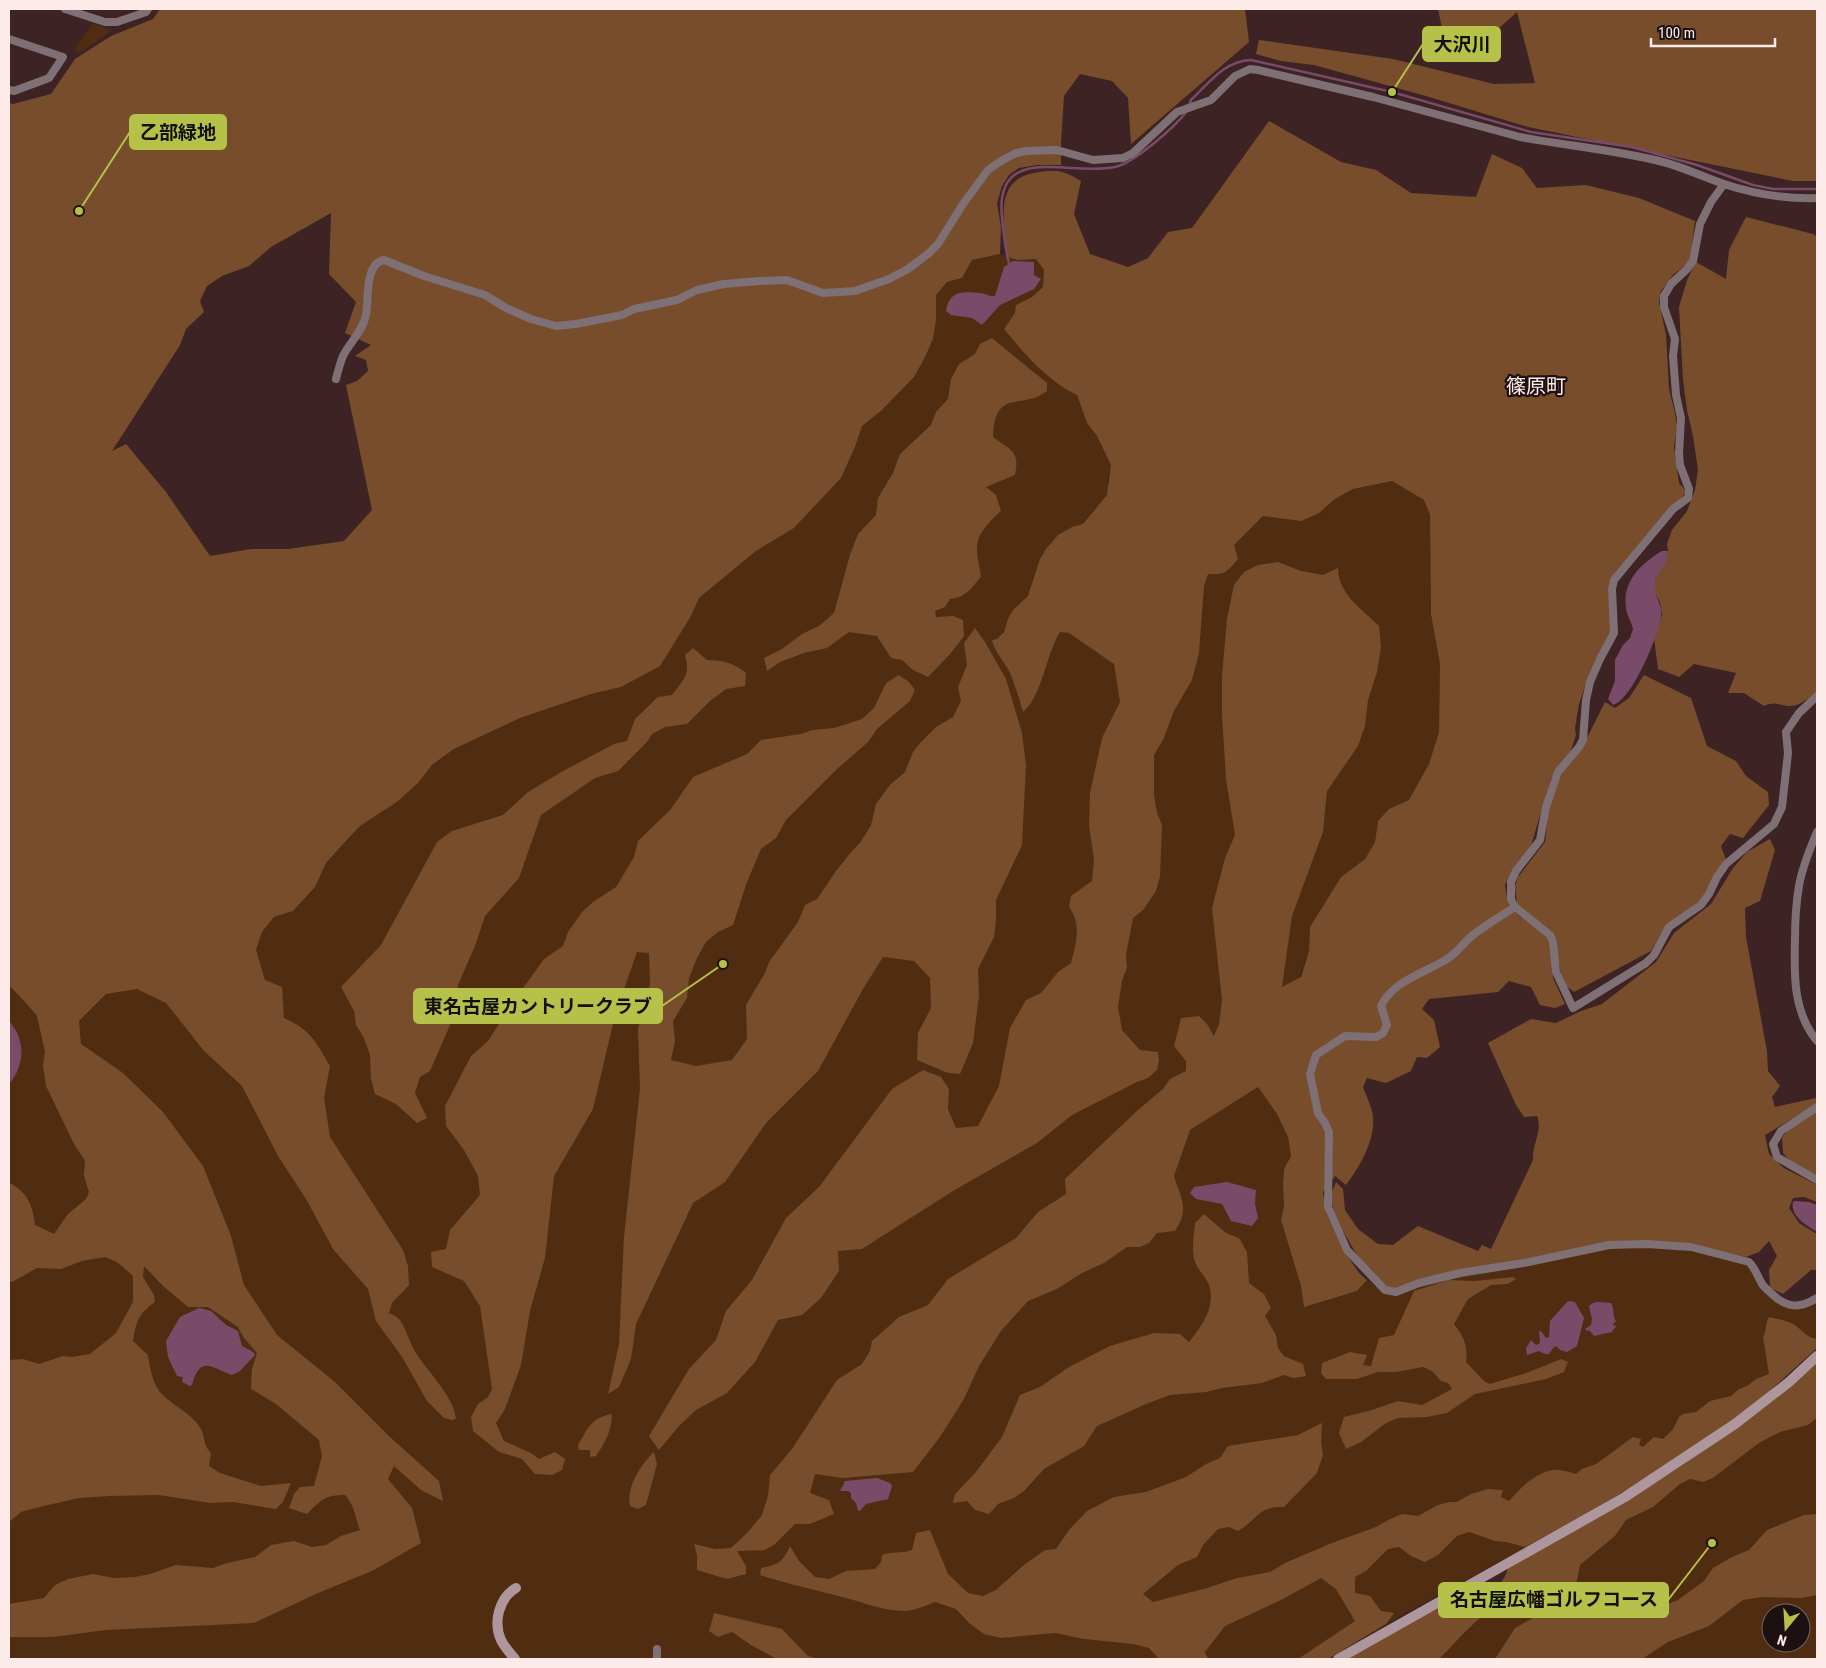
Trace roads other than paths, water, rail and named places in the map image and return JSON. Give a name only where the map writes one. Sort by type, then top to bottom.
[{"type":"street","points":[[65,9],[105,22],[117,22],[146,12],[148,9]]},
{"type":"street","points":[[9,39],[63,57],[49,78],[14,91],[9,90]]},
{"type":"street","points":[[336,379],[343,357],[360,331],[366,316],[368,286],[374,265],[378,261],[384,260],[424,276],[484,295],[506,308],[532,319],[556,326],[622,315],[634,309],[677,300],[697,290],[724,284],[759,280],[788,280],[823,293],[855,290],[908,270],[929,253],[938,244],[963,204],[988,170],[1001,161],[1016,153],[1026,151],[1057,150],[1093,160],[1123,158],[1133,153],[1177,112],[1211,100],[1235,76],[1250,70],[1258,70],[1354,92],[1520,137],[1604,150],[1664,163],[1762,195],[1786,198],[1817,198]]},
{"type":"street","points":[[1724,184],[1711,202],[1700,224],[1693,261],[1671,284],[1664,296],[1664,307],[1675,339],[1673,356],[1676,395],[1681,418],[1680,465],[1689,489],[1688,498],[1673,509],[1614,580],[1612,589],[1614,633],[1600,658],[1590,682],[1586,700],[1583,740],[1558,772],[1546,807],[1540,840],[1516,871],[1511,882],[1511,900],[1515,907],[1550,935],[1553,942],[1556,972],[1573,1008],[1646,963],[1654,955],[1669,927],[1701,905],[1726,864],[1774,824],[1782,807],[1788,753],[1786,732],[1799,713],[1817,696]]},
{"type":"street","points":[[1817,832],[1799,885],[1794,960],[1798,1004],[1806,1024],[1817,1041]]},
{"type":"street","points":[[1515,907],[1472,936],[1448,958],[1401,983],[1381,1006],[1387,1025],[1383,1033],[1376,1037],[1345,1036],[1316,1055],[1310,1074],[1318,1113],[1326,1123],[1329,1132],[1328,1206],[1347,1250],[1385,1290],[1396,1292],[1419,1283],[1460,1272],[1524,1263],[1609,1245],[1646,1244],[1691,1247],[1749,1262],[1753,1266],[1761,1284],[1786,1305],[1798,1306],[1809,1303],[1817,1298]]},
{"type":"street","points":[[1817,1107],[1782,1130],[1773,1144],[1777,1156],[1817,1180]]},
{"type":"street","points":[[1338,1659],[1625,1497],[1735,1424],[1789,1382],[1817,1356]]},
{"type":"street","points":[[515,1659],[506,1650],[500,1639],[498,1622],[502,1601],[509,1592],[516,1588]]},
{"type":"street","points":[[656,1659],[657,1649]]},
{"type":"waterway","points":[[1189,106],[1191,100],[1218,74],[1233,64],[1251,60],[1392,92],[1531,132],[1632,147],[1697,165],[1753,185],[1773,189],[1817,189]]},
{"type":"waterway","points":[[1010,267],[1002,218],[1003,194],[1010,179],[1022,171],[1039,167],[1097,169],[1123,164],[1154,144],[1187,111]]},
{"type":"place","name":"大沢川","points":[[1392,92]]},
{"type":"place","name":"乙部緑地","points":[[79,211]]},
{"type":"place","name":"東名古屋カントリークラブ","points":[[723,964]]},
{"type":"place","name":"名古屋広幡ゴルフコース","points":[[1712,1543]]},
{"type":"district","name":"篠原町","points":[[1536,386]]}]
